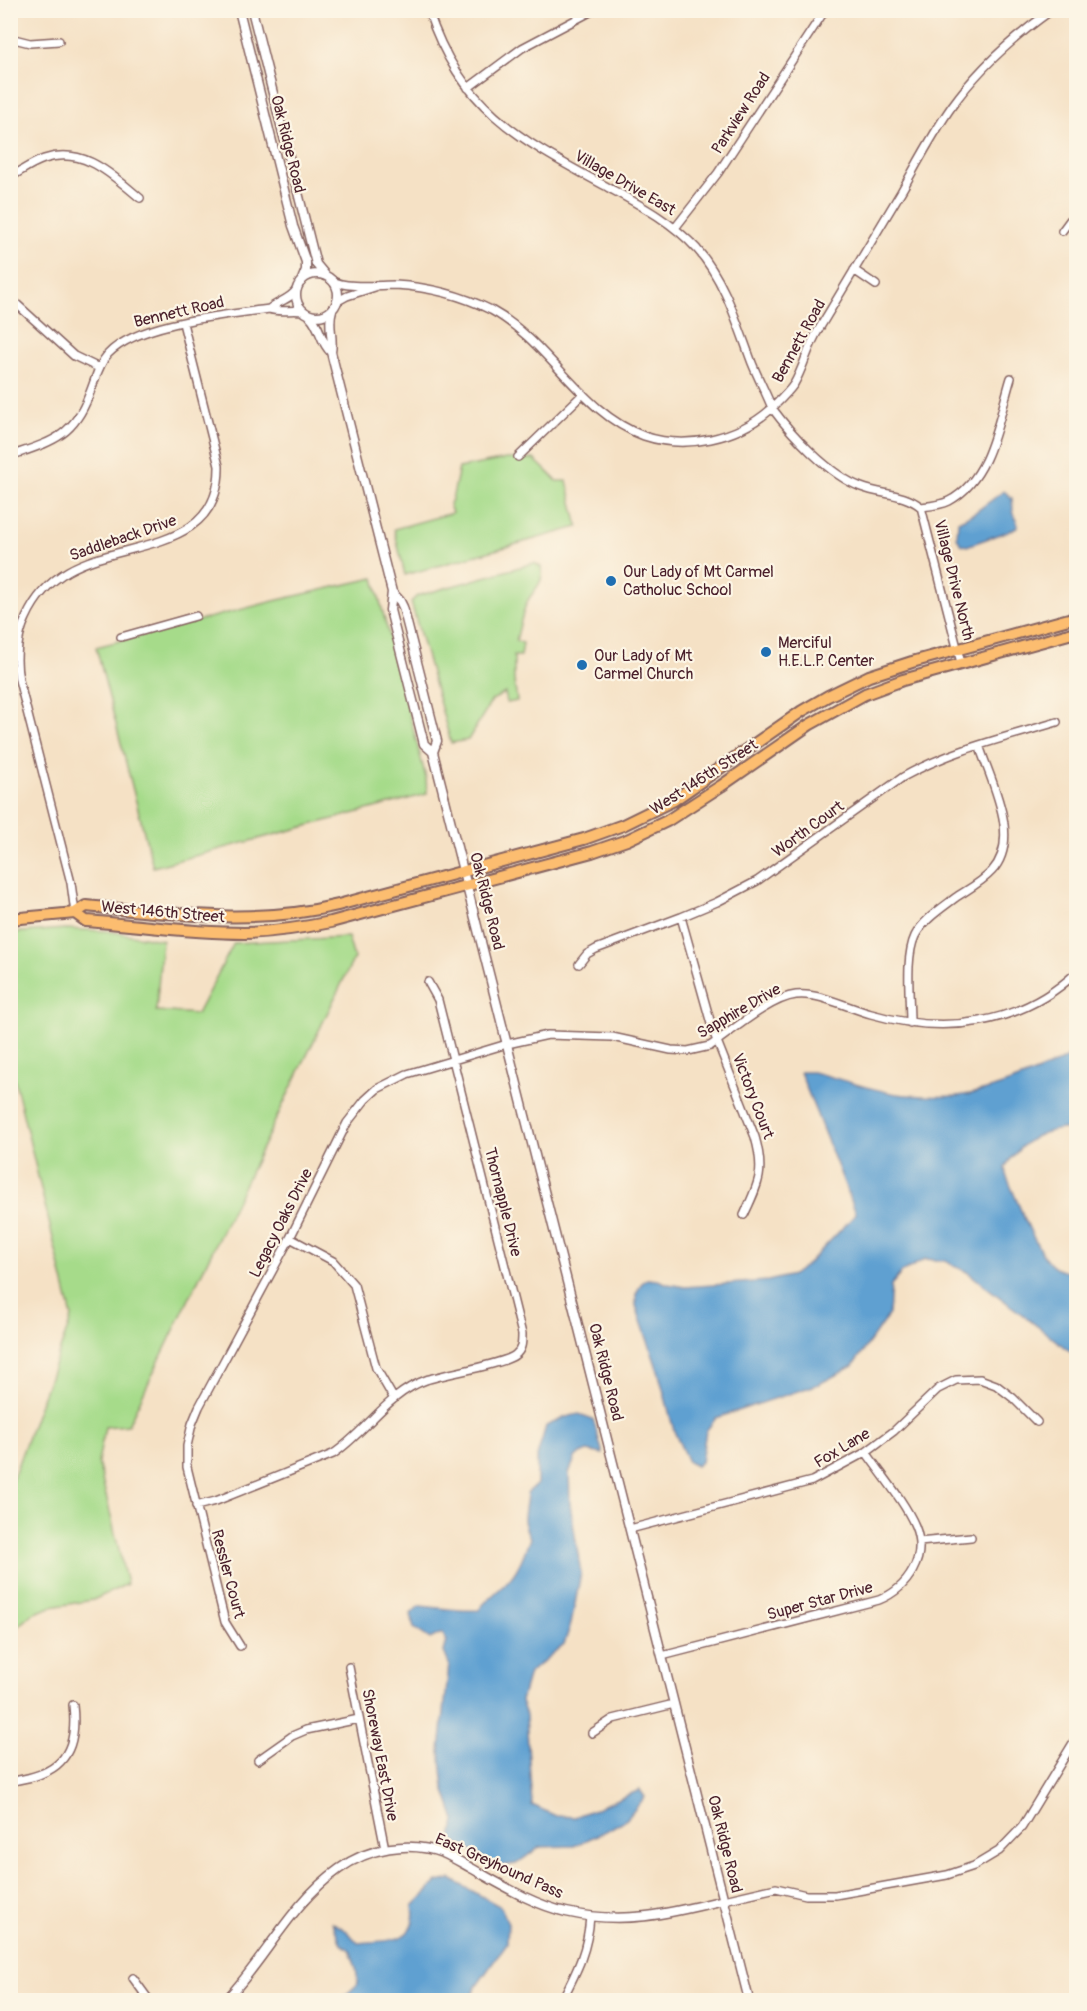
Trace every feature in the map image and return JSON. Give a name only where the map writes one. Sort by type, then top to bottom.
[{"type":"main road","name":"West 146th Street","points":[[1077,617],[890,668],[828,696],[802,711],[674,800],[623,825],[584,839],[327,908],[283,916],[221,917],[86,906],[75,913],[86,921],[223,932],[272,932],[331,922],[592,852],[649,830],[689,807],[809,725],[835,709],[883,686],[1077,632]]},
{"type":"main road","points":[[10,919],[75,913]]},
{"type":"street","name":"Oak Ridge Road","points":[[239,10],[293,226],[306,262],[306,270],[299,286]]},
{"type":"street","name":"Oak Ridge Road","points":[[252,10],[316,264],[329,278]]},
{"type":"street","name":"Village Drive East","points":[[428,10],[448,57],[468,88],[490,114],[538,148],[642,206],[675,228],[696,248],[717,275],[772,408]]},
{"type":"street","points":[[468,88],[522,48],[594,10]]},
{"type":"street","name":"Parkview Road","points":[[675,228],[718,173],[825,10]]},
{"type":"street","name":"Bennett Road","points":[[329,278],[341,284],[395,285],[439,291],[488,309],[510,322],[534,341],[583,394],[608,416],[625,427],[654,439],[701,441],[726,435],[756,421],[772,408],[794,383],[815,334],[951,107],[1001,50],[1052,10]]},
{"type":"street","points":[[10,38],[30,43],[59,41]]},
{"type":"street","points":[[10,177],[47,158],[79,157],[106,170],[140,198]]},
{"type":"street","points":[[1062,231],[1077,212]]},
{"type":"street","points":[[854,270],[876,285]]},
{"type":"street","points":[[312,275],[329,278],[338,290],[338,301],[332,310],[322,316],[306,313],[297,301],[299,286],[312,275]]},
{"type":"street","name":"Bennett Road","points":[[269,309],[274,304],[293,296],[299,286]]},
{"type":"street","name":"Bennett Road","points":[[338,301],[378,286]]},
{"type":"street","points":[[10,298],[74,356],[99,368]]},
{"type":"street","name":"Bennett Road","points":[[10,456],[48,443],[72,427],[82,413],[99,368],[108,355],[124,340],[152,330],[212,315],[269,309],[276,311],[290,309],[306,313]]},
{"type":"street","name":"Oak Ridge Road","points":[[332,310],[329,324],[333,340],[331,352],[392,592],[390,610],[424,744],[432,752],[464,872],[749,2001]]},
{"type":"street","name":"Oak Ridge Road","points":[[306,313],[319,327],[323,343],[331,352]]},
{"type":"street","name":"Saddleback Drive","points":[[75,913],[72,883],[14,676],[18,646],[23,623],[36,600],[51,584],[70,570],[181,533],[199,520],[211,504],[218,487],[219,466],[183,323]]},
{"type":"street","points":[[921,507],[947,502],[974,481],[986,463],[1011,378]]},
{"type":"street","points":[[518,457],[583,394]]},
{"type":"street","name":"Village Drive North","points":[[772,408],[806,446],[838,474],[861,488],[908,498],[921,507],[961,663]]},
{"type":"street","name":"Oak Ridge Road","points":[[392,592],[403,607],[437,741],[432,752]]},
{"type":"street","points":[[121,637],[196,616]]},
{"type":"street","name":"Worth Court","points":[[579,964],[587,954],[597,949],[717,902],[757,881],[903,777],[938,759],[1057,722]]},
{"type":"street","points":[[909,1023],[914,938],[937,913],[992,871],[1004,850],[1006,839],[1003,817],[979,745]]},
{"type":"street","name":"Victory Court","points":[[681,917],[717,1041],[756,1137],[759,1151],[761,1174],[744,1215]]},
{"type":"street","name":"Sapphire Drive","points":[[507,1044],[548,1035],[612,1037],[671,1050],[688,1051],[710,1046],[777,1001],[796,995],[824,999],[909,1023],[947,1026],[1007,1014],[1051,993],[1077,973]]},
{"type":"street","name":"Thornapple Drive","points":[[394,1399],[402,1391],[425,1381],[512,1358],[520,1350],[522,1334],[438,1000],[428,982]]},
{"type":"street","name":"Legacy Oaks Drive","points":[[196,1506],[187,1467],[187,1446],[192,1424],[290,1238],[347,1123],[365,1100],[392,1080],[507,1044]]},
{"type":"street","points":[[196,1506],[216,1501],[333,1454],[348,1444],[394,1399],[376,1368],[358,1297],[348,1276],[333,1261],[290,1238]]},
{"type":"street","name":"Fox Lane","points":[[630,1529],[796,1486],[828,1473],[866,1452],[894,1431],[943,1385],[963,1379],[980,1379],[996,1385],[1009,1394],[1037,1422]]},
{"type":"street","points":[[866,1452],[911,1517],[919,1542],[971,1537]]},
{"type":"street","name":"Ressler Court","points":[[196,1506],[225,1622],[240,1646]]},
{"type":"street","name":"Super Star Drive","points":[[662,1656],[888,1597],[903,1586],[912,1574],[918,1559],[919,1542]]},
{"type":"street","name":"Shoreway East Drive","points":[[349,1667],[385,1849]]},
{"type":"street","points":[[592,1733],[613,1719],[674,1704]]},
{"type":"street","points":[[10,1782],[43,1774],[63,1758],[73,1738],[75,1721],[73,1705]]},
{"type":"street","points":[[258,1760],[292,1736],[306,1730],[359,1719]]},
{"type":"street","name":"East Greyhound Pass","points":[[226,2001],[307,1896],[340,1868],[360,1857],[385,1849],[418,1847],[444,1854],[537,1903],[566,1912],[590,1916],[642,1918],[663,1915],[776,1888],[806,1895],[835,1895],[947,1875],[974,1866],[999,1851],[1022,1827],[1077,1738]]},
{"type":"street","points":[[561,2001],[585,1954],[590,1916]]},
{"type":"street","points":[[133,1978],[149,2001]]},
{"type":"green space","points":[[506,459],[534,459],[557,481],[567,481],[578,527],[405,575],[394,529],[452,513],[449,504],[452,500],[459,468]]},
{"type":"green space","points":[[534,563],[541,567],[542,573],[538,586],[527,602],[516,641],[523,643],[521,656],[514,656],[517,701],[507,703],[505,693],[492,700],[468,740],[451,743],[411,602],[417,596]]},
{"type":"green space","points":[[374,578],[426,778],[427,794],[153,867],[96,647]]},
{"type":"green space","points":[[65,929],[107,931],[162,940],[156,1011],[197,1014],[234,943],[348,937],[354,958],[128,1425],[105,1427],[98,1462],[127,1584],[93,1600],[51,1607],[32,1614],[11,1632],[11,1483],[72,1317],[11,1065],[11,933]]},
{"type":"water","points":[[1004,491],[1012,498],[1013,511],[1018,525],[1015,529],[967,546],[961,544],[957,537],[958,521],[974,513]]},
{"type":"water","points":[[1076,1052],[1076,1128],[1053,1130],[1035,1137],[1019,1149],[1005,1167],[1006,1175],[1021,1210],[1041,1251],[1056,1269],[1076,1273],[1076,1356],[967,1272],[945,1261],[925,1259],[902,1272],[891,1285],[889,1314],[853,1366],[819,1384],[716,1418],[706,1431],[701,1462],[696,1466],[688,1462],[674,1431],[659,1374],[636,1306],[636,1294],[641,1284],[647,1279],[685,1287],[768,1281],[793,1275],[809,1263],[856,1213],[800,1072],[813,1072],[897,1094],[957,1096],[1018,1079],[1051,1066]]},
{"type":"water","points":[[579,1414],[593,1419],[603,1454],[587,1451],[576,1456],[569,1473],[570,1504],[581,1573],[571,1624],[564,1644],[529,1673],[521,1701],[526,1715],[532,1805],[556,1816],[575,1817],[640,1790],[645,1797],[627,1819],[606,1831],[574,1846],[540,1847],[516,1864],[499,1866],[452,1840],[455,1820],[444,1788],[440,1751],[449,1664],[444,1652],[447,1641],[442,1633],[430,1639],[414,1628],[411,1614],[419,1606],[479,1610],[504,1586],[521,1562],[530,1538],[524,1520],[527,1493],[537,1484],[537,1456],[546,1426]]},
{"type":"water","points":[[451,1879],[501,1907],[508,1923],[507,1943],[475,1988],[470,2000],[340,2000],[358,1984],[350,1950],[341,1944],[332,1922],[347,1931],[358,1943],[398,1938],[411,1928],[413,1906],[437,1882]]},
{"type":"place","name":"Our Lady of Mt Carmel Catholuc School","points":[[611,581]]},
{"type":"place","name":"Merciful H.E.L.P. Center","points":[[766,652]]},
{"type":"place","name":"Our Lady of Mt Carmel Church","points":[[582,665]]}]
